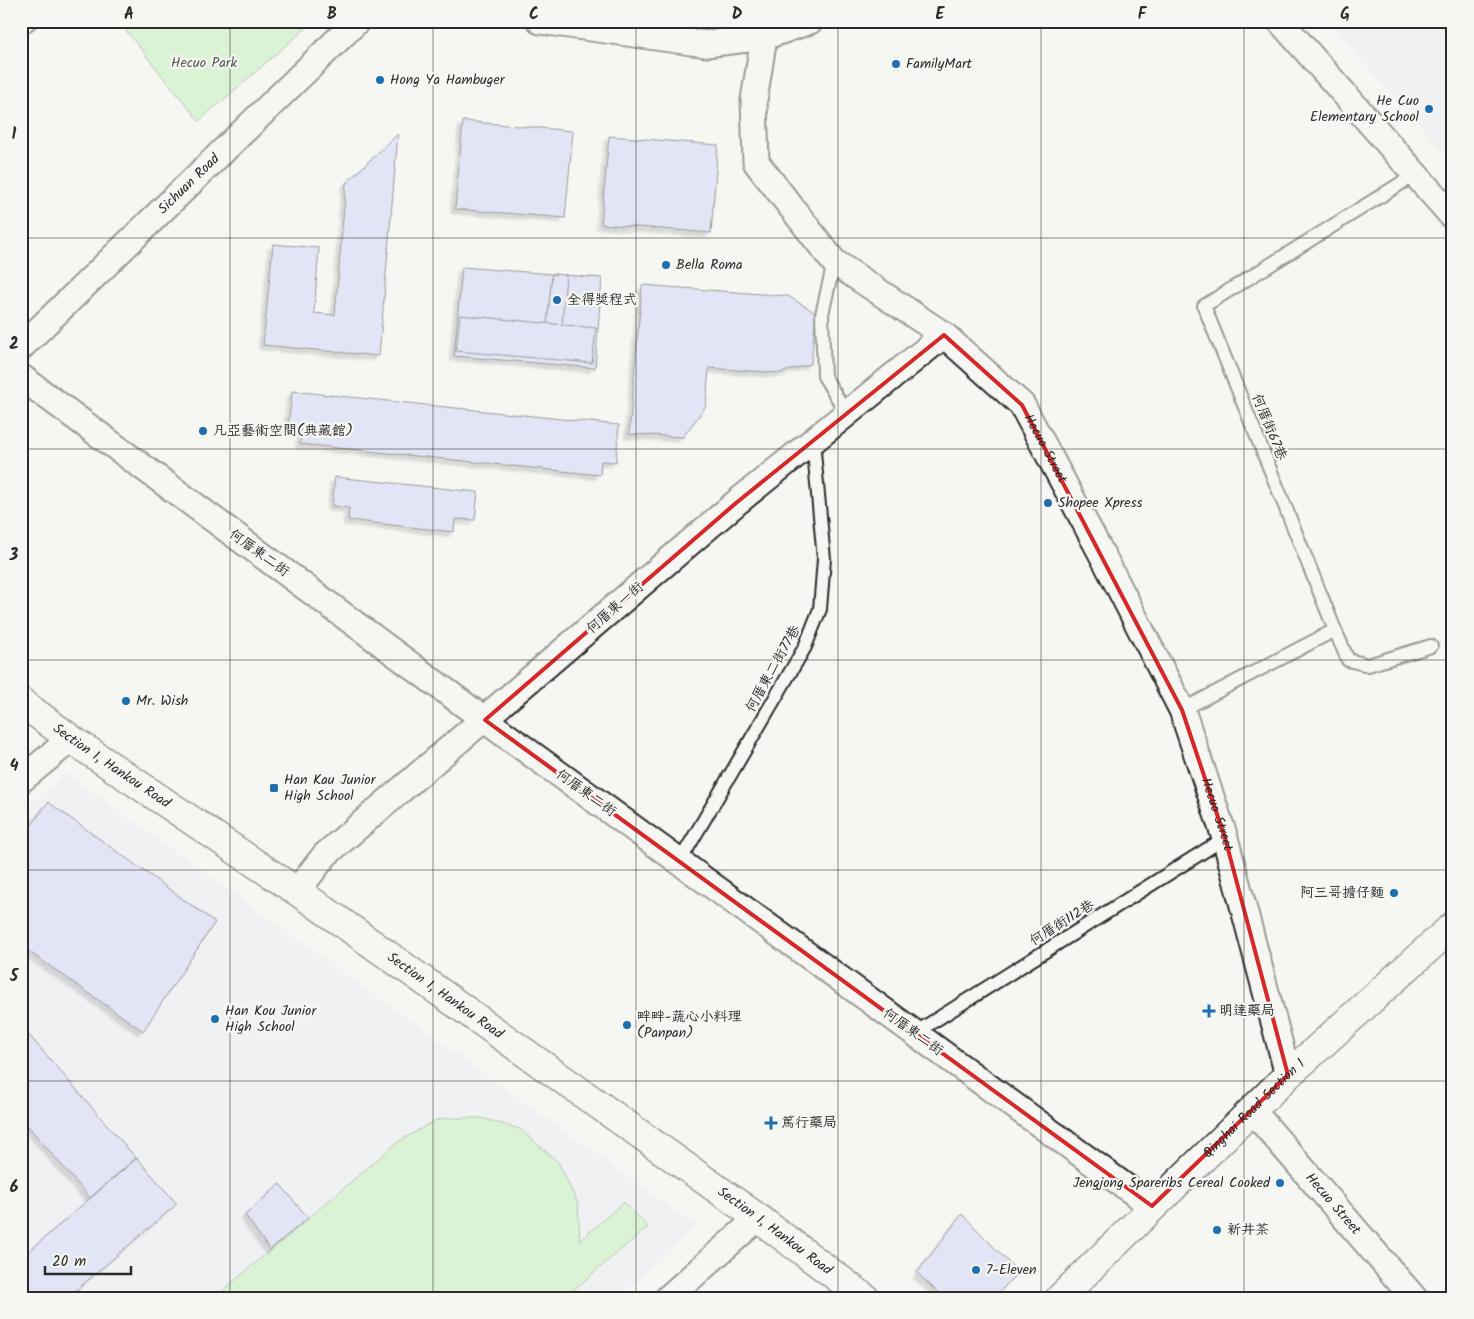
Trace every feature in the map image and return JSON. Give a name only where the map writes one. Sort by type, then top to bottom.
[{"type":"street","name":"Sichuan Road","points":[[21,347],[357,21]]},
{"type":"street","points":[[540,21],[706,44],[764,29],[810,21]]},
{"type":"street","points":[[1280,21],[1453,217]]},
{"type":"street","name":"Hecuo Street","points":[[764,29],[754,100],[756,162],[834,262],[944,335],[1022,405],[1182,710],[1225,838],[1288,1075]]},
{"type":"street","name":"何厝東一街","points":[[297,891],[325,855],[736,504],[944,335]]},
{"type":"street","name":"何厝東二街","points":[[21,378],[485,720],[1152,1206]]},
{"type":"street","name":"Section 1, Hankou Road","points":[[21,702],[71,739],[297,891],[758,1218],[865,1298]]},
{"type":"street","points":[[21,780],[71,739]]},
{"type":"street","name":"Qinghai Road Section 1","points":[[1060,1298],[1288,1075],[1453,926]]},
{"type":"street","name":"Hecuo Street","points":[[1252,1110],[1414,1298]]},
{"type":"street","points":[[668,1298],[758,1218]]},
{"type":"lane","points":[[21,30],[31,21]]},
{"type":"lane","name":"何厝街67巷","points":[[1335,630],[1204,306],[1416,174]]},
{"type":"lane","points":[[834,262],[822,314],[824,376],[847,414]]},
{"type":"lane","name":"何厝東二街77巷","points":[[680,861],[805,647],[820,609],[824,559],[813,441]]},
{"type":"lane","points":[[1182,710],[1335,630],[1348,660],[1368,665],[1431,646]]},
{"type":"lane","name":"何厝街112巷","points":[[915,1033],[1225,838]]},
{"type":"highlighted area","points":[[944,335],[1022,405],[1182,710],[1225,838],[1288,1075],[1152,1206],[485,720],[736,503]]},
{"type":"shaded area","name":"He Cuo Elementary School","points":[[1329,21],[1453,21],[1453,163],[1357,56]]},
{"type":"shaded area","name":"Han Kou Junior High School","points":[[66,773],[697,1226],[618,1298],[21,1298],[21,813]]},
{"type":"green space","name":"Hecuo Park","points":[[118,21],[314,21],[199,121]]},
{"type":"green space","points":[[481,1118],[520,1129],[558,1162],[578,1203],[580,1240],[624,1202],[648,1227],[564,1298],[214,1298],[398,1142],[436,1120]]},
{"type":"building","points":[[463,121],[573,131],[565,218],[455,209]]},
{"type":"building","points":[[398,134],[379,356],[263,345],[273,244],[319,248],[314,313],[335,315],[346,183]]},
{"type":"building","points":[[609,136],[718,145],[711,233],[601,224]]},
{"type":"building","points":[[462,267],[602,278],[595,368],[454,356]]},
{"type":"building","name":"全得獎程式","points":[[552,274],[566,275],[562,325],[547,324]]},
{"type":"building","points":[[642,285],[788,296],[816,313],[811,364],[780,373],[709,368],[706,406],[683,437],[629,434]]},
{"type":"building","points":[[460,315],[596,328],[592,363],[456,351]]},
{"type":"building","points":[[292,391],[619,425],[616,462],[601,461],[600,475],[300,444],[302,431],[288,429]]},
{"type":"building","points":[[335,477],[478,492],[475,520],[455,519],[454,532],[348,520],[349,508],[332,506]]},
{"type":"building","points":[[48,802],[215,922],[143,1031],[21,946],[21,840]]},
{"type":"building","points":[[21,1026],[136,1158],[90,1198],[21,1118]]},
{"type":"building","points":[[137,1158],[177,1204],[67,1298],[21,1298],[21,1258]]},
{"type":"building","points":[[280,1184],[308,1218],[270,1250],[245,1215]]},
{"type":"building","points":[[962,1214],[1018,1272],[994,1298],[944,1298],[917,1273]]},
{"type":"place","name":"FamilyMart","points":[[896,64]]},
{"type":"place","name":"Hong Ya Hambuger","points":[[380,80]]},
{"type":"place","name":"He Cuo Elementary School","points":[[1429,109]]},
{"type":"place","name":"Bella Roma","points":[[666,265]]},
{"type":"place","name":"全得獎程式","points":[[557,300]]},
{"type":"place","name":"凡亞藝術空間(典藏館)","points":[[203,431]]},
{"type":"place","name":"Shopee Xpress","points":[[1048,503]]},
{"type":"place","name":"Mr. Wish","points":[[126,701]]},
{"type":"place","name":"Han Kau Junior High School","points":[[274,788]]},
{"type":"place","name":"阿三哥擔仔麵","points":[[1394,893]]},
{"type":"place","name":"明達藥局","points":[[1209,1011]]},
{"type":"place","name":"Han Kou Junior High School","points":[[215,1019]]},
{"type":"place","name":"畔畔-蔬心小料理 (Panpan)","points":[[627,1025]]},
{"type":"place","name":"篤行藥局","points":[[771,1123]]},
{"type":"place","name":"Jengjong Spareribs Cereal Cooked","points":[[1280,1183]]},
{"type":"place","name":"新井茶","points":[[1217,1230]]},
{"type":"place","name":"7-Eleven","points":[[976,1270]]}]
